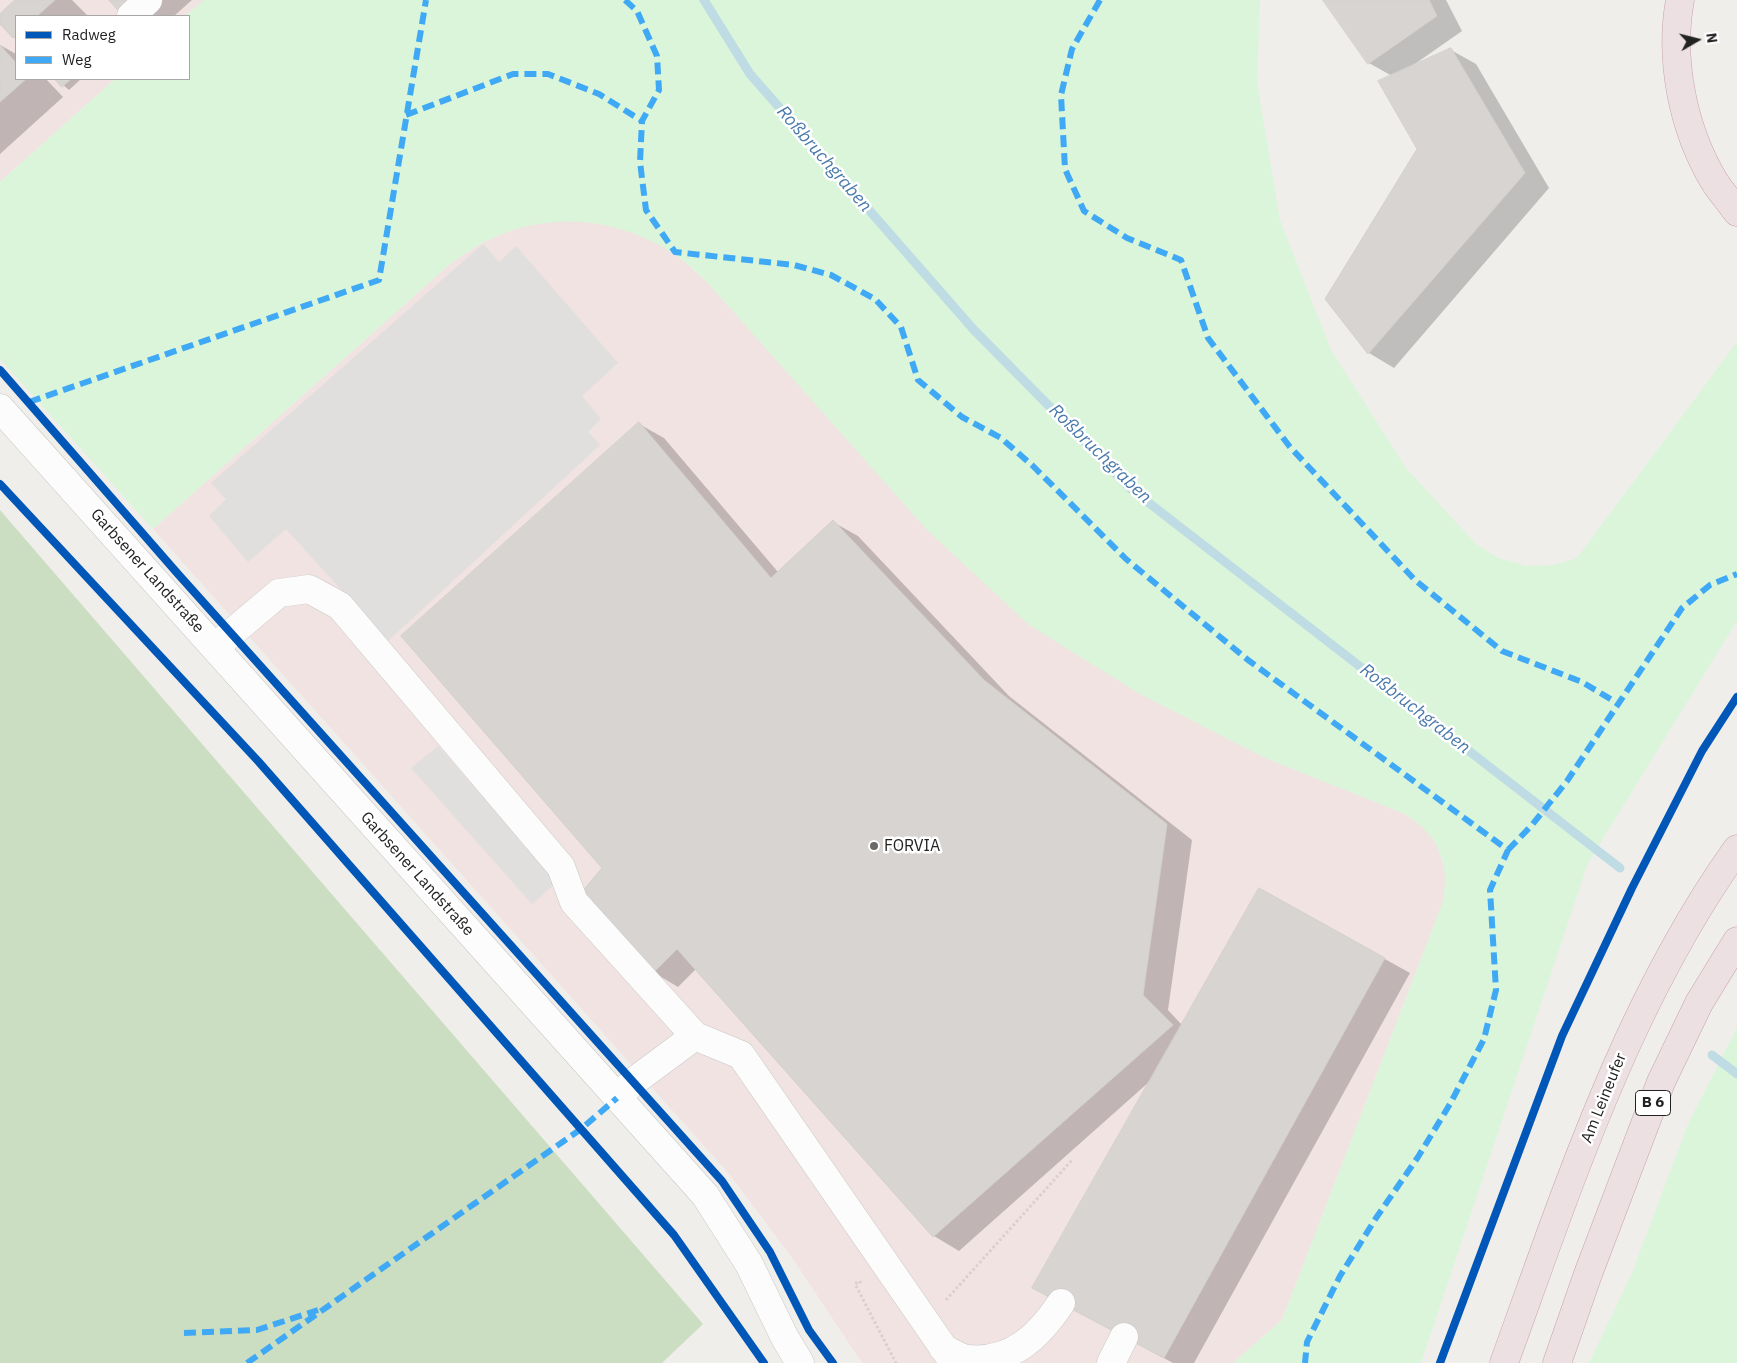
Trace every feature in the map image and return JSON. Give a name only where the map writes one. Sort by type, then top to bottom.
[{"type":"highway","points":[[1680,0],[1676,23],[1679,82],[1693,136],[1714,181],[1737,212]]},
{"type":"highway","name":"Am Leineufer","points":[[1504,1363],[1617,1063],[1664,968],[1722,870],[1737,849]]},
{"type":"highway","name":"B 6","points":[[1558,1363],[1588,1274],[1661,1082],[1699,1003],[1737,941]]},
{"type":"street","points":[[132,15],[148,0]]},
{"type":"street","name":"Garbsener Landstraße","points":[[0,408],[705,1195],[749,1264],[785,1338],[800,1363]]},
{"type":"street","points":[[215,647],[279,593],[309,589],[340,606],[561,867],[574,902],[695,1036],[741,1055],[949,1356],[988,1360],[1010,1355],[1047,1324],[1061,1303]]},
{"type":"street","points":[[617,1098],[640,1076],[695,1036]]},
{"type":"street","points":[[1111,1363],[1124,1337]]},
{"type":"path","points":[[925,1322],[1072,1160]]},
{"type":"path","points":[[866,1288],[859,1281],[855,1284],[896,1363]]},
{"type":"shaded area","points":[[0,0],[204,0],[186,15],[15,15],[15,80],[114,80],[0,182]]},
{"type":"shaded area","points":[[556,221],[588,222],[621,228],[643,236],[676,254],[707,282],[929,530],[1266,758],[1403,813],[1423,826],[1437,844],[1446,874],[1443,902],[1282,1320],[1233,1363],[862,1363],[795,1262],[730,1175],[153,529],[451,263],[481,243],[501,234],[525,226]]},
{"type":"shaded area","points":[[483,244],[499,262],[516,246],[618,363],[582,396],[601,419],[588,432],[600,445],[388,641],[286,529],[248,562],[209,516],[226,499],[211,483]]},
{"type":"shaded area","points":[[438,746],[557,882],[532,904],[411,768]]},
{"type":"green space","points":[[204,0],[1260,0],[1257,82],[1280,220],[1331,350],[1406,468],[1476,544],[1498,558],[1527,566],[1553,565],[1577,558],[1737,342],[1737,621],[1588,863],[1421,1363],[1233,1363],[1282,1320],[1441,907],[1444,893],[1444,866],[1434,842],[1426,831],[1403,813],[1265,758],[1140,694],[1029,625],[927,530],[707,282],[685,262],[662,246],[636,234],[609,226],[581,222],[553,222],[525,227],[497,236],[473,248],[451,263],[153,529],[0,359],[0,182],[114,80],[190,80],[190,15],[186,15]]},
{"type":"green space","points":[[0,510],[703,1324],[662,1363],[0,1363]]},
{"type":"green space","points":[[1737,1028],[1737,1363],[1589,1363],[1632,1273],[1688,1124]]},
{"type":"building","points":[[15,0],[55,0],[38,15],[15,15],[15,36],[13,38],[0,24],[0,14]]},
{"type":"building","points":[[109,0],[134,0],[120,12]]},
{"type":"building","points":[[1323,0],[1429,0],[1437,16],[1368,64]]},
{"type":"building","points":[[0,45],[15,62],[15,80],[25,80],[0,102]]},
{"type":"building","points":[[1451,48],[1525,173],[1368,354],[1325,299],[1417,149],[1378,81]]},
{"type":"building","points":[[56,80],[70,80],[62,87]]},
{"type":"building","name":"FORVIA","points":[[639,422],[771,578],[833,520],[984,680],[1167,824],[1143,995],[1173,1025],[933,1237],[677,949],[653,973],[580,894],[602,868],[401,636]]},
{"type":"building","points":[[1259,888],[1385,958],[1164,1358],[1032,1288]]},
{"type":"waterway","name":"Roßbruchgraben","points":[[704,0],[750,74],[974,330],[1131,489],[1620,868]]},
{"type":"waterway","name":"Roßbruchgraben","points":[[1712,1055],[1737,1074]]},
{"type":"marked path","points":[[29,402],[379,280],[426,0]]},
{"type":"marked path","points":[[625,0],[637,11],[657,56],[659,90],[642,121],[640,162],[646,210],[675,252],[794,265],[831,275],[875,299],[901,327],[918,380],[962,417],[1001,438],[1033,466],[1126,559],[1248,660],[1508,850],[1490,890],[1496,990],[1484,1039],[1450,1104],[1418,1157],[1376,1218],[1340,1276],[1307,1342],[1305,1363]]},
{"type":"marked path","points":[[1100,0],[1072,49],[1061,95],[1065,169],[1084,211],[1127,238],[1181,260],[1208,338],[1290,447],[1415,580],[1502,651],[1582,682],[1617,703]]},
{"type":"marked path","points":[[406,115],[513,74],[548,74],[599,94],[642,121]]},
{"type":"marked path","points":[[1508,850],[1532,825],[1567,781],[1682,608],[1710,585],[1737,574]]},
{"type":"marked path","points":[[247,1363],[581,1129],[617,1098]]},
{"type":"marked path","points":[[184,1333],[257,1330],[318,1310]]},
{"type":"cycle path","points":[[0,370],[178,574],[722,1181],[770,1252],[809,1330],[833,1363]]},
{"type":"cycle path","points":[[0,484],[258,761],[674,1235],[764,1363]]},
{"type":"cycle path","points":[[1440,1363],[1562,1036],[1632,888],[1702,751],[1737,697]]},
{"type":"place","name":"FORVIA","points":[[874,846]]}]
